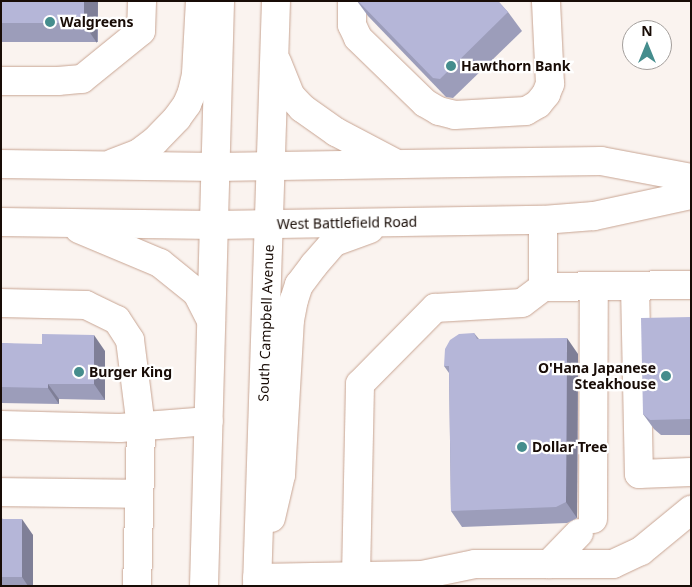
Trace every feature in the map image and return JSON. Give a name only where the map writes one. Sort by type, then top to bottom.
[{"type":"main road","points":[[1,81],[82,79],[140,31],[142,1]]},
{"type":"main road","points":[[108,165],[139,153],[177,118],[187,104],[196,74],[200,1]]},
{"type":"main road","points":[[204,586],[220,1]]},
{"type":"main road","name":"South Campbell Avenue","points":[[257,575],[276,1]]},
{"type":"main road","points":[[352,1],[352,25],[358,38],[425,102],[439,111],[455,115],[526,111],[538,104],[546,94],[550,84],[546,1]]},
{"type":"main road","points":[[274,54],[283,82],[290,95],[302,108],[336,132],[399,165]]},
{"type":"main road","points":[[1,164],[216,167],[601,162],[691,178]]},
{"type":"main road","name":"West Battlefield Road","points":[[1,222],[269,224],[543,220],[594,216],[691,195]]},
{"type":"main road","points":[[543,220],[543,287]]},
{"type":"main road","points":[[396,222],[351,234],[334,242],[300,285],[290,320],[281,475],[257,575],[422,575],[475,564],[613,564],[641,551],[691,510]]},
{"type":"main road","points":[[66,223],[160,263],[197,293],[212,321]]},
{"type":"main road","points":[[356,576],[360,384],[435,308],[522,303],[543,287],[691,285]]},
{"type":"main road","points":[[635,286],[639,474],[691,472]]},
{"type":"main road","points":[[549,564],[586,526],[594,287]]},
{"type":"main road","points":[[1,303],[86,305],[117,320],[130,340],[141,427],[138,586]]},
{"type":"main road","points":[[1,425],[141,427],[209,421]]},
{"type":"main road","points":[[1,492],[139,494]]},
{"type":"building","points":[[1,1],[84,1],[84,23],[1,23]]},
{"type":"building","name":"Hawthorn Bank","points":[[358,1],[498,1],[508,12],[440,79],[433,78]]},
{"type":"building","name":"O'Hana Japanese Steakhouse","points":[[691,317],[691,419],[650,420],[643,414],[641,318]]},
{"type":"building","name":"Dollar Tree","points":[[474,333],[477,339],[567,338],[566,502],[556,507],[451,511],[449,366],[444,366],[445,349],[450,340],[459,334]]},
{"type":"building","points":[[42,334],[94,335],[94,384],[48,384],[48,388],[1,387],[1,343],[42,344]]},
{"type":"building","points":[[1,519],[22,519],[22,577],[1,577]]},
{"type":"place","name":"Walgreens","points":[[50,22]]},
{"type":"place","name":"Hawthorn Bank","points":[[451,66]]},
{"type":"place","name":"Burger King","points":[[79,372]]},
{"type":"place","name":"O'Hana Japanese Steakhouse","points":[[666,376]]},
{"type":"place","name":"Dollar Tree","points":[[522,447]]}]
